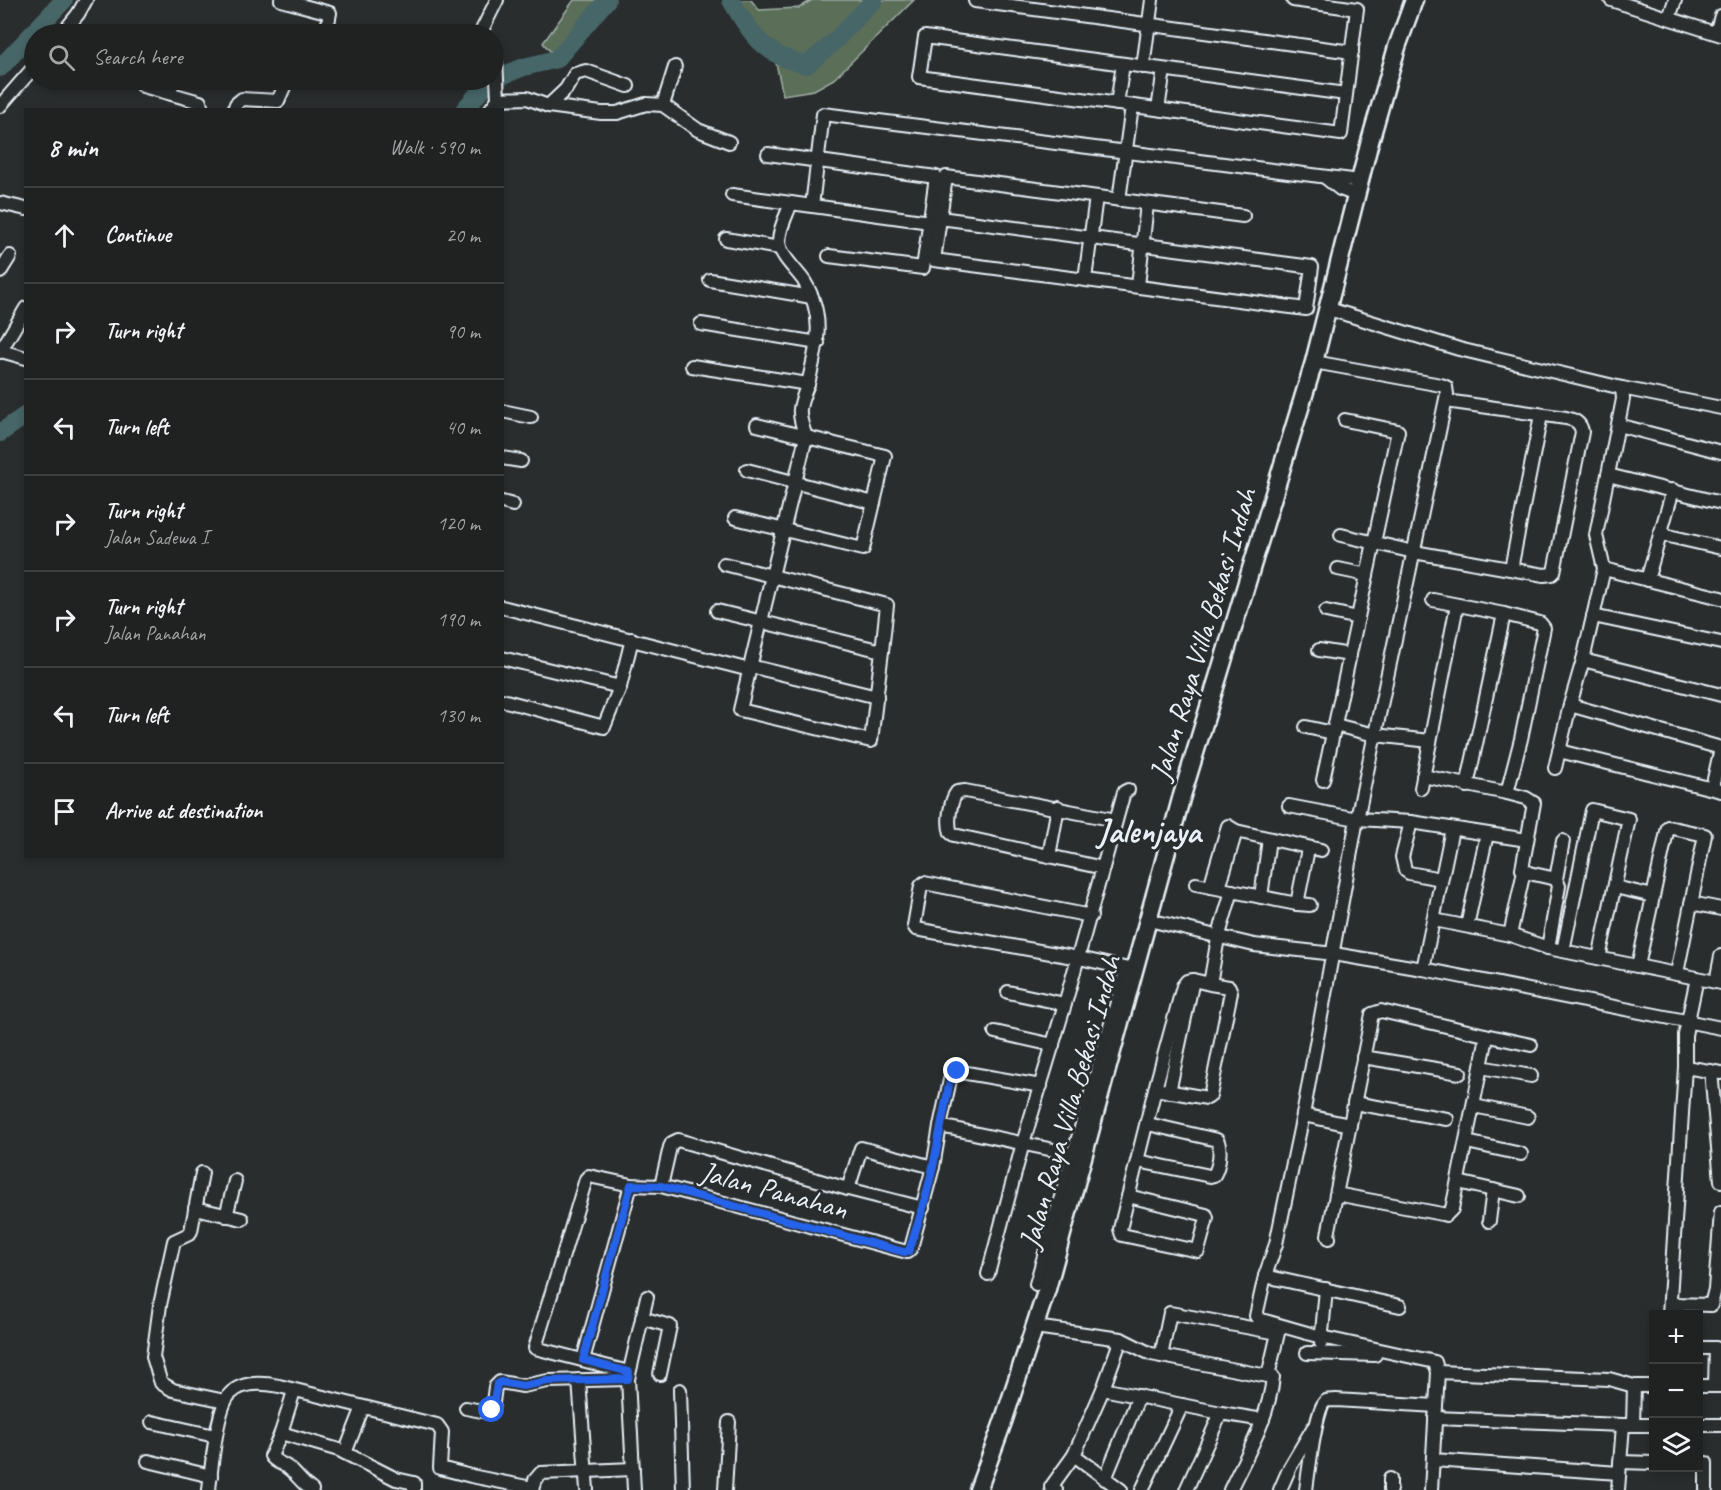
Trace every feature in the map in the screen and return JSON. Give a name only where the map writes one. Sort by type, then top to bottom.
[{"type":"main road","name":"Jalan Raya Villa Bekasi Indah","points":[[978,1490],[1035,1327],[1078,1155],[1131,970],[1149,920],[1181,799],[1314,362],[1358,188],[1397,47],[1414,0]]},
{"type":"street","points":[[70,24],[86,0]]},
{"type":"street","points":[[281,0],[330,13],[328,24]]},
{"type":"street","points":[[485,24],[496,0]]},
{"type":"street","points":[[1143,67],[1152,0]]},
{"type":"street","points":[[1293,0],[1358,9]]},
{"type":"street","points":[[1335,0],[1358,9]]},
{"type":"street","points":[[1611,0],[1718,34],[1721,16]]},
{"type":"street","points":[[1669,18],[1675,0]]},
{"type":"street","points":[[975,1],[1352,52]]},
{"type":"street","points":[[1346,94],[925,37],[920,77],[1341,134],[1358,9]]},
{"type":"street","points":[[1117,104],[1123,64]]},
{"type":"street","points":[[663,105],[675,67]]},
{"type":"street","points":[[1158,109],[1164,70]]},
{"type":"street","points":[[548,106],[566,89],[575,74],[580,72],[586,71],[628,86]]},
{"type":"street","points":[[0,106],[24,78]]},
{"type":"street","points":[[158,90],[200,102],[201,108]]},
{"type":"street","points":[[235,108],[242,99],[278,101],[283,90]]},
{"type":"street","points":[[491,108],[498,90]]},
{"type":"street","points":[[498,94],[527,98],[548,106],[606,114],[646,104],[663,105],[698,130],[729,142]]},
{"type":"street","points":[[1123,200],[1136,106]]},
{"type":"street","points":[[812,206],[823,114],[1326,178],[1342,178],[1358,188]]},
{"type":"street","points":[[732,195],[812,206],[935,220],[1091,238],[1312,267],[1306,309],[934,260],[935,220],[936,177],[768,154]]},
{"type":"street","points":[[830,256],[923,268],[946,177],[1243,216]]},
{"type":"street","points":[[1086,279],[1096,197]]},
{"type":"street","points":[[0,203],[24,209]]},
{"type":"street","points":[[724,564],[771,576],[887,605],[871,741],[740,710],[771,576],[806,437],[799,417],[800,404],[808,384],[818,343],[817,321],[812,297],[804,281],[780,248],[780,236],[791,203]]},
{"type":"street","points":[[1138,286],[1147,204]]},
{"type":"street","points":[[726,239],[780,248]]},
{"type":"street","points":[[0,272],[10,256]]},
{"type":"street","points":[[710,280],[812,297]]},
{"type":"street","points":[[1329,309],[1459,349],[1622,388],[1721,408]]},
{"type":"street","points":[[24,311],[1,351],[24,357]]},
{"type":"street","points":[[701,324],[818,343]]},
{"type":"street","points":[[1314,362],[1444,386],[1447,390],[1357,819],[1303,1115],[1276,1244],[1265,1276],[1256,1316],[1258,1319],[1321,1336],[1433,1361],[1437,1364],[1431,1490]]},
{"type":"street","points":[[692,366],[808,384]]},
{"type":"street","points":[[1556,768],[1604,569],[1596,535],[1623,399],[1622,388]]},
{"type":"street","points":[[1341,535],[1414,552],[1544,575],[1554,572],[1581,428],[1572,419],[1446,401]]},
{"type":"street","points":[[504,411],[531,417]]},
{"type":"street","points":[[1511,569],[1541,415]]},
{"type":"street","points":[[1323,780],[1398,431],[1345,420]]},
{"type":"street","points":[[735,518],[863,549],[885,456],[758,425]]},
{"type":"street","points":[[1618,426],[1721,452]]},
{"type":"street","points":[[504,458],[521,461]]},
{"type":"street","points":[[747,470],[874,503]]},
{"type":"street","points":[[1608,475],[1721,503]]},
{"type":"street","points":[[1647,580],[1672,490]]},
{"type":"street","points":[[1660,534],[1721,548]]},
{"type":"street","points":[[1338,569],[1367,575]]},
{"type":"street","points":[[1604,569],[1721,598]]},
{"type":"street","points":[[1433,600],[1540,623],[1544,628],[1521,739],[1507,793]]},
{"type":"street","points":[[1457,605],[1422,782],[1467,786],[1507,793],[1526,798],[1534,803],[1522,866],[1524,871],[1510,935]]},
{"type":"street","points":[[504,607],[877,697]]},
{"type":"street","points":[[717,611],[882,651]]},
{"type":"street","points":[[1326,611],[1358,618]]},
{"type":"street","points":[[1467,786],[1504,614]]},
{"type":"street","points":[[1593,616],[1721,643]]},
{"type":"street","points":[[504,701],[604,727],[620,687],[632,639]]},
{"type":"street","points":[[1319,650],[1350,654]]},
{"type":"street","points":[[504,658],[620,687]]},
{"type":"street","points":[[1583,660],[1721,695]]},
{"type":"street","points":[[1559,751],[1716,789],[1721,748],[1570,705]]},
{"type":"street","points":[[1306,727],[1430,741]]},
{"type":"street","points":[[1103,868],[951,833],[948,827],[953,797],[957,792],[965,790],[1116,820]]},
{"type":"street","points":[[988,1274],[1023,1143],[1091,916],[1124,792],[1128,790]]},
{"type":"street","points":[[1091,916],[923,883],[915,928],[1079,958],[1131,970],[1172,804]]},
{"type":"street","points":[[1289,806],[1357,819],[1411,822],[1527,840]]},
{"type":"street","points":[[1049,856],[1058,807]]},
{"type":"street","points":[[1563,951],[1592,810],[1629,819],[1599,958]]},
{"type":"street","points":[[1411,822],[1402,857],[1405,870],[1409,873],[1441,879]]},
{"type":"street","points":[[1638,966],[1668,826],[1705,835],[1677,973]]},
{"type":"street","points":[[1423,969],[1452,829]]},
{"type":"street","points":[[1214,887],[1236,831],[1314,849],[1297,904]]},
{"type":"street","points":[[1467,926],[1487,834]]},
{"type":"street","points":[[1261,897],[1269,839]]},
{"type":"street","points":[[1548,948],[1559,885],[1556,879],[1563,841]]},
{"type":"street","points":[[1524,871],[1556,879]]},
{"type":"street","points":[[1196,884],[1310,905]]},
{"type":"street","points":[[1615,887],[1653,896]]},
{"type":"street","points":[[1210,984],[1218,938],[1232,891]]},
{"type":"street","points":[[1691,903],[1721,909]]},
{"type":"street","points":[[1149,920],[1254,945],[1334,954],[1423,969],[1721,1028]]},
{"type":"street","points":[[1434,920],[1510,935],[1548,948],[1718,982],[1721,956]]},
{"type":"street","points":[[1697,978],[1685,1035],[1670,1309],[1716,1305],[1721,1212]]},
{"type":"street","points":[[1169,1092],[1193,980]]},
{"type":"street","points":[[1128,1196],[1206,1215],[1198,1251],[1122,1235],[1120,1229],[1128,1196],[1148,1124],[1155,1089],[1182,986],[1187,981],[1193,980],[1229,987],[1232,992],[1210,1096],[1207,1098],[1155,1089]]},
{"type":"street","points":[[1008,992],[1065,1004]]},
{"type":"street","points":[[1329,1238],[1372,1014],[1392,1013],[1531,1045]]},
{"type":"street","points":[[995,1032],[1053,1045]]},
{"type":"street","points":[[1336,1194],[1446,1215],[1452,1209],[1474,1106],[1486,1042],[1485,1035]]},
{"type":"street","points":[[1364,1057],[1460,1073]]},
{"type":"street","points":[[1481,1067],[1531,1076]]},
{"type":"street","points":[[1685,1067],[1716,1072],[1721,1181]]},
{"type":"street","points":[[661,1186],[670,1147],[678,1140],[923,1208],[950,1080],[955,1071],[1041,1086]]},
{"type":"street","points":[[1354,1103],[1447,1119]]},
{"type":"street","points":[[1474,1106],[1528,1117]]},
{"type":"street","points":[[1303,1115],[1350,1125]]},
{"type":"street","points":[[1138,1161],[1210,1176],[1216,1171],[1220,1145],[1217,1140],[1148,1124]]},
{"type":"street","points":[[940,1126],[1078,1155],[1036,1284]]},
{"type":"street","points":[[1467,1142],[1521,1154]]},
{"type":"street","points":[[848,1189],[861,1148],[933,1167]]},
{"type":"street","points":[[202,1173],[189,1234],[174,1241],[160,1305],[153,1357],[161,1383],[172,1390],[225,1401]]},
{"type":"street","name":"Jalan Panahan","points":[[583,1360],[535,1348],[586,1179],[590,1176],[631,1185],[661,1186],[904,1252],[911,1248],[923,1208]]},
{"type":"street","points":[[226,1216],[235,1181]]},
{"type":"street","points":[[1458,1182],[1519,1196]]},
{"type":"street","points":[[629,1375],[583,1360],[631,1185]]},
{"type":"street","points":[[1489,1221],[1493,1190]]},
{"type":"street","points":[[195,1208],[242,1219]]},
{"type":"street","points":[[1265,1276],[1400,1306]]},
{"type":"street","points":[[1326,1289],[1321,1336],[1314,1353],[1403,1355]]},
{"type":"street","points":[[634,1490],[629,1375],[647,1298]]},
{"type":"street","points":[[1161,1356],[1170,1313],[1278,1333],[1268,1376]]},
{"type":"street","points":[[642,1318],[670,1326],[660,1374]]},
{"type":"street","points":[[1035,1327],[1121,1339],[1150,1354],[1273,1377],[1271,1396],[1263,1420],[1230,1490]]},
{"type":"street","points":[[1056,1490],[1051,1487],[1074,1455],[1103,1389],[1121,1339]]},
{"type":"street","points":[[1703,1348],[1716,1348],[1718,1386]]},
{"type":"street","points":[[1438,1372],[1609,1380],[1634,1386],[1649,1386]]},
{"type":"street","points":[[466,1408],[487,1412],[492,1410],[494,1391],[500,1382],[523,1386],[548,1381],[629,1375]]},
{"type":"street","points":[[579,1380],[587,1490]]},
{"type":"street","points":[[209,1490],[215,1436],[225,1401],[230,1393],[255,1384],[269,1384],[440,1426],[442,1431],[439,1467],[442,1469],[532,1489],[537,1476],[541,1473],[633,1469]]},
{"type":"street","points":[[1618,1490],[1634,1386]]},
{"type":"street","points":[[1103,1389],[1263,1420]]},
{"type":"street","points":[[680,1390],[683,1490]]},
{"type":"street","points":[[294,1391],[271,1458],[289,1468],[312,1490]]},
{"type":"street","points":[[1105,1479],[1139,1396]]},
{"type":"street","points":[[1280,1490],[1290,1467],[1317,1421],[1324,1403],[1330,1400],[1436,1412],[1649,1425]]},
{"type":"street","points":[[1142,1490],[1182,1405]]},
{"type":"street","points":[[345,1453],[363,1407]]},
{"type":"street","points":[[1186,1490],[1221,1413]]},
{"type":"street","points":[[1306,1490],[1317,1421]]},
{"type":"street","points":[[152,1422],[215,1436]]},
{"type":"street","points":[[725,1490],[729,1422]]},
{"type":"street","points":[[1703,1425],[1721,1425]]},
{"type":"street","points":[[280,1433],[345,1453],[396,1479],[411,1481],[414,1483],[414,1490]]},
{"type":"street","points":[[1074,1455],[1120,1490]]},
{"type":"street","points":[[1433,1460],[1620,1468],[1649,1463]]},
{"type":"street","points":[[147,1461],[211,1476]]},
{"type":"street","points":[[1703,1463],[1706,1463],[1706,1490]]},
{"type":"green space","points":[[574,0],[605,0],[557,59],[543,43]]},
{"type":"green space","points":[[731,0],[751,0],[759,10],[799,8],[812,0],[914,0],[834,79],[814,90],[783,95],[774,54],[746,27]]},
{"type":"waterway","points":[[41,24],[64,0]]},
{"type":"waterway","points":[[504,75],[524,67],[557,59],[607,0]]},
{"type":"waterway","points":[[731,0],[745,23],[770,50],[780,56],[807,65],[835,41],[874,0]]},
{"type":"waterway","points":[[0,68],[24,42]]},
{"type":"waterway","points":[[466,108],[481,90]]},
{"type":"waterway","points":[[0,433],[24,416]]},
{"type":"district","name":"Jalenjaya","points":[[1149,830]]},
{"type":"route","points":[[492,1410],[494,1391],[500,1382],[523,1386],[548,1381],[628,1379],[629,1372],[583,1360],[631,1185],[661,1186],[904,1252],[909,1251],[933,1167],[950,1080],[953,1072],[957,1071]]}]
